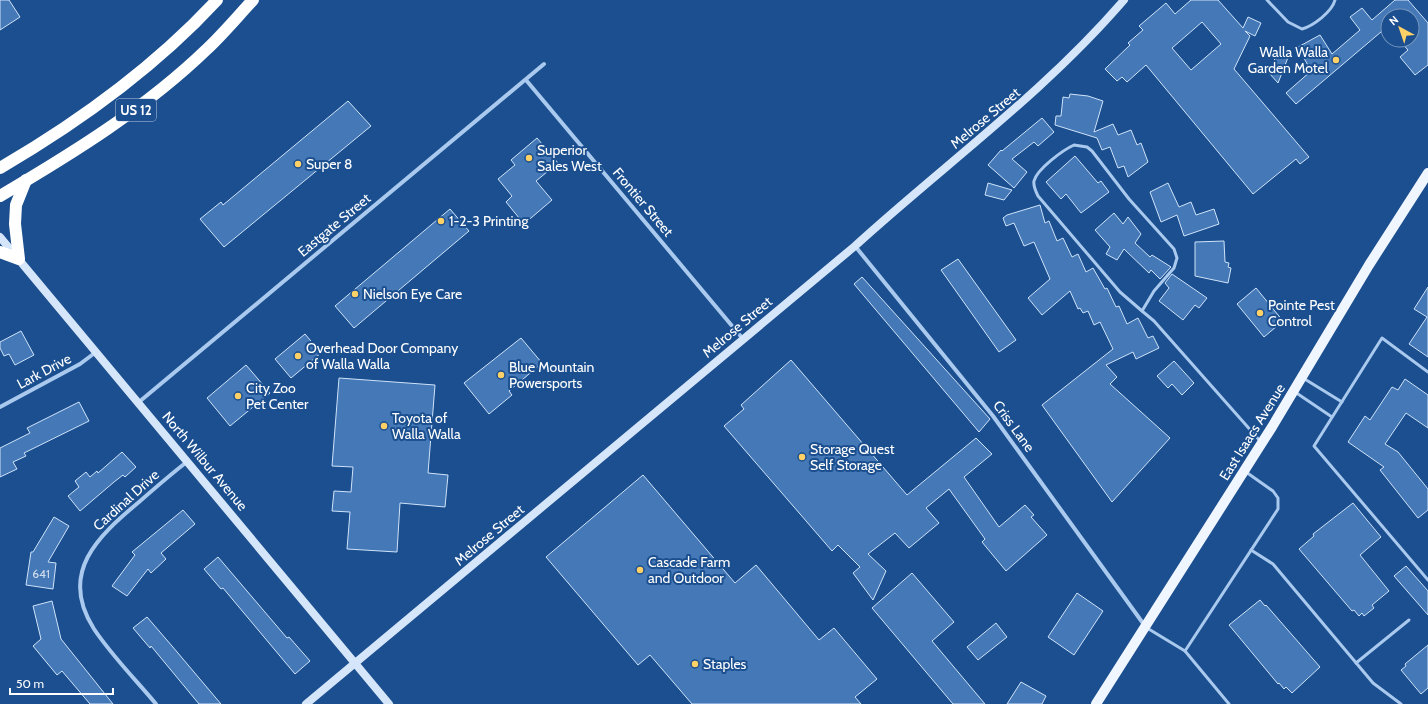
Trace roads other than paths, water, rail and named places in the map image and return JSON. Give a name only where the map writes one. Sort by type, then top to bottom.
[{"type":"highway","name":"US 12","points":[[0,168],[69,125],[123,87],[188,30],[216,0]]},
{"type":"highway","name":"US 12","points":[[0,196],[85,144],[140,107],[207,49],[253,0]]},
{"type":"highway","points":[[0,252],[19,259],[15,224],[16,205],[26,180]]},
{"type":"main road","name":"East Isaacs Avenue","points":[[1096,704],[1262,443],[1369,265],[1428,173]]},
{"type":"street","name":"Melrose Street","points":[[306,704],[855,246],[1046,82],[1078,51],[1124,0]]},
{"type":"street","name":"Eastgate Street","points":[[139,402],[544,64]]},
{"type":"street","name":"Frontier Street","points":[[526,80],[743,339]]},
{"type":"street","name":"North Wilbur Avenue","points":[[0,236],[356,662],[389,704]]},
{"type":"street","name":"Criss Lane","points":[[855,246],[994,416],[1145,627]]},
{"type":"street","name":"Lark Drive","points":[[0,407],[80,364],[96,352]]},
{"type":"street","name":"Cardinal Drive","points":[[156,704],[94,629],[82,601],[81,586],[83,569],[89,553],[98,539],[112,524],[188,460]]},
{"type":"lane","points":[[1267,0],[1288,22],[1302,29],[1309,27],[1331,9],[1335,0]]},
{"type":"lane","points":[[1142,311],[1154,291],[1174,268],[1176,258],[1174,249],[1129,199],[1092,151],[1086,147],[1074,145],[1066,149],[1040,171],[1034,181],[1035,190],[1038,196],[1120,292],[1142,311],[1154,321],[1262,443]]},
{"type":"lane","points":[[1428,372],[1382,338],[1314,446],[1428,580]]},
{"type":"lane","points":[[1302,378],[1342,402]]},
{"type":"lane","points":[[1294,391],[1332,417]]},
{"type":"lane","points":[[1185,651],[1278,509],[1278,498],[1273,491],[1244,471]]},
{"type":"lane","points":[[1251,550],[1273,564],[1373,683],[1401,704]]},
{"type":"lane","points":[[1356,663],[1409,620]]},
{"type":"lane","points":[[1145,627],[1185,651],[1228,704]]},
{"type":"place","name":"Walla Walla Garden Motel","points":[[1336,60]]},
{"type":"place","name":"Superior Sales West","points":[[529,158]]},
{"type":"place","name":"Super 8","points":[[298,164]]},
{"type":"place","name":"1-2-3 Printing","points":[[441,221]]},
{"type":"place","name":"Nielson Eye Care","points":[[355,294]]},
{"type":"place","name":"Pointe Pest Control","points":[[1260,313]]},
{"type":"place","name":"Overhead Door Company of Walla Walla","points":[[298,356]]},
{"type":"place","name":"Blue Mountain Powersports","points":[[501,375]]},
{"type":"place","name":"City Zoo Pet Center","points":[[238,396]]},
{"type":"place","name":"Toyota of Walla Walla","points":[[384,426]]},
{"type":"place","name":"Storage Quest Self Storage","points":[[802,457]]},
{"type":"place","name":"Cascade Farm and Outdoor","points":[[640,570]]},
{"type":"place","name":"Staples","points":[[695,664]]}]
